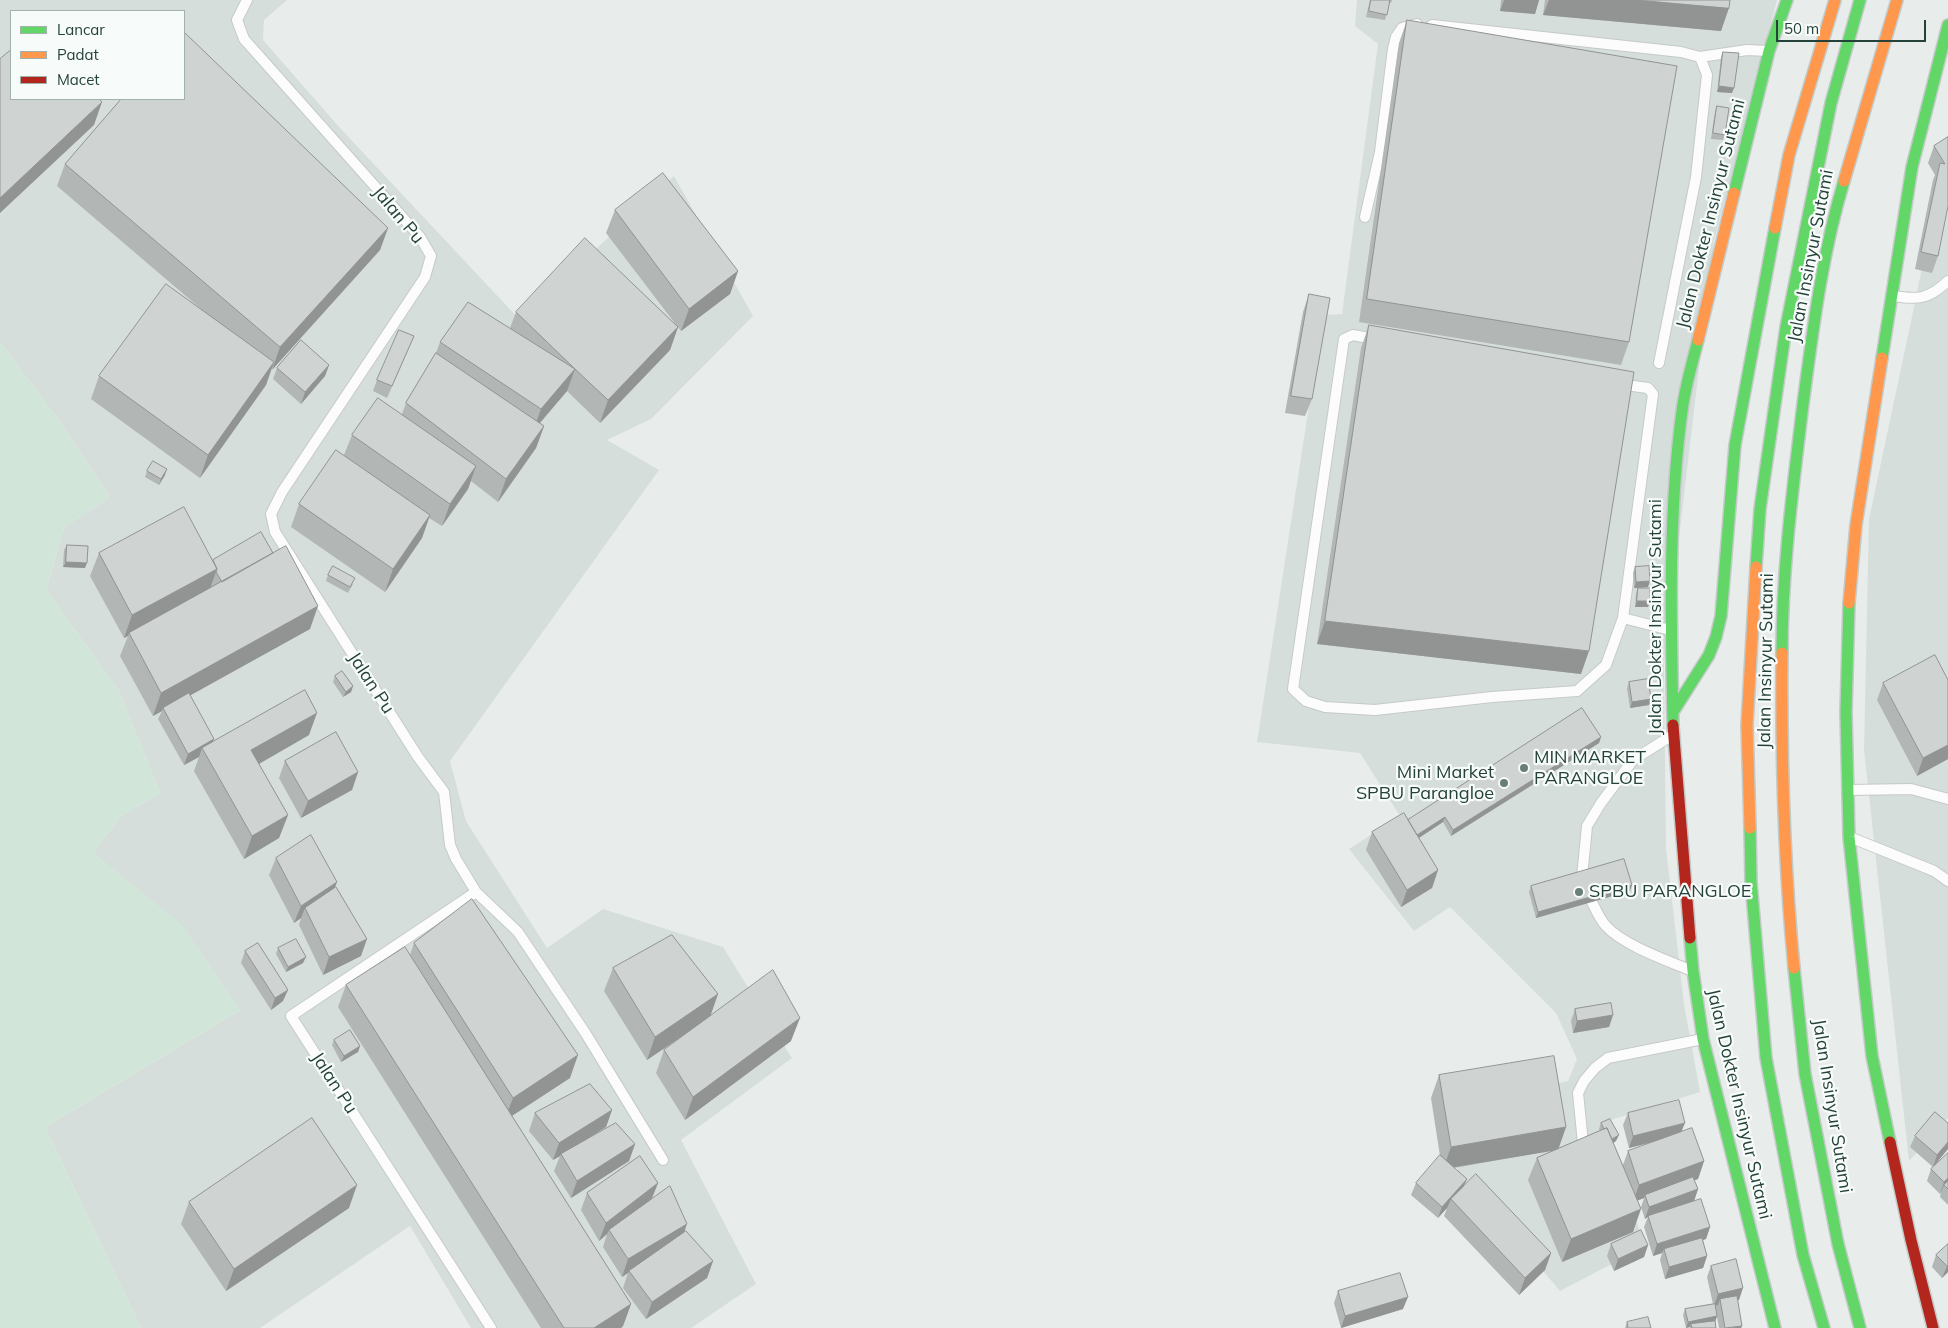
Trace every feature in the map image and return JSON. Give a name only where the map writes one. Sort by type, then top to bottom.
[{"type":"main road","name":"Jalan Dokter Insinyur Sutami","points":[[1775,1328],[1703,1039],[1693,971],[1673,735],[1671,630],[1672,498],[1682,409],[1736,179],[1769,51],[1787,0]]},
{"type":"main road","points":[[1673,712],[1709,655],[1721,616],[1735,445],[1789,155],[1835,0]]},
{"type":"main road","name":"Jalan Insinyur Sutami","points":[[1824,1328],[1803,1255],[1766,1058],[1751,882],[1747,724],[1760,509],[1786,326],[1831,102],[1860,0]]},
{"type":"main road","name":"Jalan Insinyur Sutami","points":[[1860,1328],[1838,1244],[1805,1074],[1787,896],[1781,732],[1782,621],[1789,516],[1814,322],[1833,217],[1896,0]]},
{"type":"main road","points":[[1933,1328],[1911,1240],[1872,1056],[1849,837],[1846,712],[1848,614],[1856,525],[1912,167],[1948,25]]},
{"type":"lane","name":"Jalan Pu","points":[[247,0],[237,20],[244,39],[420,237],[431,256],[425,277],[282,492],[271,514],[274,532],[418,757],[444,792],[450,845],[456,859],[476,892],[292,1016],[492,1328]]},
{"type":"lane","points":[[1365,216],[1380,152],[1393,49],[1396,37],[1402,28],[1413,24],[1450,27],[1681,52],[1700,57],[1747,50],[1769,51]]},
{"type":"lane","points":[[1659,363],[1696,177],[1707,75],[1700,57]]},
{"type":"lane","points":[[1893,296],[1914,300],[1938,291],[1948,281]]},
{"type":"lane","points":[[1353,335],[1581,379],[1648,388],[1653,394],[1623,618],[1606,665],[1577,691],[1492,697],[1375,710],[1325,707],[1306,701],[1293,689],[1344,339],[1353,335]]},
{"type":"lane","points":[[1623,618],[1671,630]]},
{"type":"lane","points":[[1582,876],[1587,826],[1601,803],[1633,760],[1673,735]]},
{"type":"lane","points":[[1848,790],[1911,789],[1948,799]]},
{"type":"lane","points":[[1849,837],[1934,871],[1948,881]]},
{"type":"lane","points":[[476,892],[518,932],[586,1034],[663,1160]]},
{"type":"lane","points":[[1592,902],[1606,926],[1624,939],[1650,954],[1693,971]]},
{"type":"lane","points":[[1583,1143],[1578,1093],[1584,1081],[1595,1068],[1608,1058],[1703,1039]]},
{"type":"shaded area","points":[[0,0],[287,0],[264,20],[263,40],[340,128],[520,320],[674,176],[753,316],[651,419],[607,440],[659,470],[450,761],[466,821],[547,948],[603,909],[723,947],[792,1058],[681,1140],[756,1284],[691,1328],[471,1328],[410,1226],[260,1328],[141,1328],[45,1127],[240,1010],[181,925],[93,853],[121,816],[160,793],[119,691],[46,590],[64,527],[110,497],[60,422],[0,342]]},
{"type":"shaded area","points":[[1357,0],[1777,0],[1714,241],[1664,665],[1666,848],[1684,1004],[1700,1092],[1611,1120],[1612,1160],[1646,1246],[1560,1291],[1526,1251],[1462,1190],[1444,1108],[1568,1081],[1577,1059],[1556,1013],[1450,907],[1414,931],[1349,849],[1400,816],[1360,753],[1257,742],[1323,315],[1342,314],[1378,44],[1355,26]]},
{"type":"shaded area","points":[[1948,139],[1948,1118],[1909,1161],[1864,750],[1869,519]]},
{"type":"green space","points":[[0,342],[60,422],[110,497],[64,527],[46,590],[119,691],[160,793],[121,816],[93,853],[182,925],[240,1010],[45,1127],[141,1328],[0,1328]]},
{"type":"building","points":[[1371,0],[1390,0],[1387,15],[1369,11]]},
{"type":"building","points":[[1636,0],[1730,0],[1729,8]]},
{"type":"building","points":[[1407,20],[1677,66],[1629,342],[1367,299]]},
{"type":"building","points":[[185,33],[388,228],[280,347],[65,164],[120,100],[185,100]]},
{"type":"building","points":[[10,51],[10,100],[100,100],[102,102],[0,198],[0,59]]},
{"type":"building","points":[[1723,52],[1739,53],[1734,88],[1719,86]]},
{"type":"building","points":[[1717,106],[1729,108],[1725,135],[1713,133]]},
{"type":"building","points":[[1948,137],[1948,206],[1938,256],[1921,252],[1940,163],[1945,164],[1934,146]]},
{"type":"building","points":[[663,173],[738,271],[689,309],[615,210]]},
{"type":"building","points":[[585,238],[678,327],[608,400],[516,312]]},
{"type":"building","points":[[166,284],[274,362],[208,455],[99,376]]},
{"type":"building","points":[[1309,294],[1330,298],[1312,399],[1291,396]]},
{"type":"building","points":[[468,302],[575,369],[541,409],[440,342]]},
{"type":"building","points":[[1369,325],[1634,372],[1589,651],[1325,621]]},
{"type":"building","points":[[399,330],[414,336],[392,386],[377,380]]},
{"type":"building","points":[[301,340],[329,365],[305,392],[277,368]]},
{"type":"building","points":[[436,353],[544,426],[506,479],[406,403]]},
{"type":"building","points":[[378,398],[476,466],[450,504],[352,435]]},
{"type":"building","points":[[336,450],[430,515],[393,569],[299,504]]},
{"type":"building","points":[[153,461],[167,469],[161,479],[147,471]]},
{"type":"building","points":[[184,507],[217,569],[132,615],[99,553]]},
{"type":"building","points":[[261,532],[273,553],[222,582],[216,572],[217,569],[213,560]]},
{"type":"building","points":[[67,545],[88,546],[87,563],[66,562]]},
{"type":"building","points":[[286,546],[318,606],[161,693],[129,633]]},
{"type":"building","points":[[333,566],[355,578],[350,587],[328,575]]},
{"type":"building","points":[[1649,566],[1650,581],[1636,582],[1635,567]]},
{"type":"building","points":[[1638,588],[1650,588],[1650,601],[1637,601]]},
{"type":"building","points":[[1935,655],[1948,680],[1948,745],[1923,758],[1883,683]]},
{"type":"building","points":[[342,671],[353,686],[346,692],[335,676]]},
{"type":"building","points":[[1648,679],[1651,699],[1632,702],[1629,682]]},
{"type":"building","points":[[305,690],[317,713],[251,750],[288,815],[252,836],[202,748]]},
{"type":"building","points":[[189,693],[214,739],[188,754],[163,708]]},
{"type":"building","name":"Mini Market SPBU Parangloe","points":[[1582,708],[1601,737],[1453,830],[1445,817],[1417,835],[1408,820]]},
{"type":"building","points":[[336,732],[358,772],[308,801],[285,761]]},
{"type":"building","points":[[1404,813],[1438,870],[1407,890],[1372,832]]},
{"type":"building","points":[[311,835],[337,882],[301,906],[276,858]]},
{"type":"building","name":"SPBU PARANGLOE","points":[[1624,859],[1632,885],[1538,912],[1531,886]]},
{"type":"building","points":[[336,887],[367,939],[329,957],[305,908]]},
{"type":"building","points":[[472,899],[578,1055],[513,1098],[414,943]]},
{"type":"building","points":[[672,935],[718,994],[655,1037],[613,968]]},
{"type":"building","points":[[296,939],[306,957],[288,967],[278,948]]},
{"type":"building","points":[[258,943],[288,990],[275,998],[245,951]]},
{"type":"building","points":[[405,947],[631,1304],[594,1328],[564,1328],[346,985]]},
{"type":"building","points":[[773,970],[800,1018],[693,1097],[664,1050]]},
{"type":"building","points":[[1611,1003],[1613,1015],[1577,1021],[1575,1009]]},
{"type":"building","points":[[350,1030],[360,1046],[344,1056],[334,1040]]},
{"type":"building","points":[[1554,1056],[1566,1127],[1451,1147],[1439,1075]]},
{"type":"building","points":[[590,1084],[612,1110],[559,1143],[535,1113]]},
{"type":"building","points":[[1679,1100],[1685,1123],[1633,1136],[1628,1113]]},
{"type":"building","points":[[1935,1112],[1948,1123],[1948,1142],[1937,1155],[1915,1136]]},
{"type":"building","points":[[312,1118],[357,1185],[234,1269],[189,1202]]},
{"type":"building","points":[[1610,1119],[1619,1135],[1612,1139],[1607,1128],[1604,1129],[1601,1123]]},
{"type":"building","points":[[616,1123],[635,1144],[577,1181],[561,1154]]},
{"type":"building","points":[[1607,1128],[1641,1209],[1571,1239],[1537,1158]]},
{"type":"building","points":[[1692,1128],[1704,1161],[1639,1185],[1628,1151]]},
{"type":"building","points":[[1948,1153],[1948,1178],[1944,1182],[1931,1169]]},
{"type":"building","points":[[1440,1155],[1467,1179],[1442,1207],[1416,1183]]},
{"type":"building","points":[[640,1156],[658,1183],[606,1223],[587,1193]]},
{"type":"building","points":[[1476,1174],[1551,1253],[1525,1278],[1451,1199]]},
{"type":"building","points":[[1693,1177],[1698,1189],[1649,1207],[1645,1195]]},
{"type":"building","points":[[1948,1181],[1948,1189],[1944,1185]]},
{"type":"building","points":[[670,1186],[687,1224],[628,1259],[609,1230]]},
{"type":"building","points":[[1701,1199],[1710,1227],[1657,1244],[1648,1216]]},
{"type":"building","points":[[1641,1230],[1648,1245],[1618,1259],[1611,1244]]},
{"type":"building","points":[[686,1231],[713,1261],[652,1302],[629,1271]]},
{"type":"building","points":[[1702,1238],[1707,1256],[1669,1267],[1664,1249]]},
{"type":"building","points":[[1948,1244],[1948,1265],[1947,1266],[1936,1255]]},
{"type":"building","points":[[1736,1259],[1743,1288],[1718,1294],[1711,1266]]},
{"type":"building","points":[[1400,1273],[1408,1297],[1345,1316],[1338,1291]]},
{"type":"building","points":[[1737,1296],[1742,1326],[1725,1328],[1720,1299]]},
{"type":"building","points":[[1715,1304],[1717,1316],[1688,1322],[1685,1309]]},
{"type":"building","points":[[1648,1317],[1651,1328],[1628,1328],[1627,1322]]},
{"type":"building","points":[[1715,1321],[1716,1328],[1692,1328],[1691,1324]]},
{"type":"traffic: fast","points":[[1734,193],[1769,51],[1787,0]]},
{"type":"traffic: fast","points":[[1756,567],[1760,509],[1786,327],[1831,103],[1860,0]]},
{"type":"traffic: fast","points":[[1882,358],[1912,167],[1948,25]]},
{"type":"traffic: fast","points":[[1782,653],[1786,560],[1803,404],[1824,264],[1844,181]]},
{"type":"traffic: fast","points":[[1673,712],[1709,655],[1721,616],[1735,445],[1775,228]]},
{"type":"traffic: fast","points":[[1673,725],[1672,528],[1674,489],[1683,402],[1698,340]]},
{"type":"traffic: fast","points":[[1849,603],[1846,712],[1849,837],[1872,1056],[1890,1142]]},
{"type":"traffic: fast","points":[[1750,828],[1751,882],[1766,1058],[1803,1255],[1824,1328]]},
{"type":"traffic: fast","points":[[1690,938],[1703,1039],[1775,1328]]},
{"type":"traffic: fast","points":[[1794,968],[1805,1074],[1838,1244],[1860,1328]]},
{"type":"traffic: slow","points":[[1775,228],[1789,155],[1835,0]]},
{"type":"traffic: slow","points":[[1844,181],[1897,0]]},
{"type":"traffic: slow","points":[[1698,340],[1734,193]]},
{"type":"traffic: slow","points":[[1849,603],[1856,525],[1882,358]]},
{"type":"traffic: slow","points":[[1750,828],[1747,725],[1756,567]]},
{"type":"traffic: slow","points":[[1782,653],[1784,810],[1794,968]]},
{"type":"traffic: jam","points":[[1673,725],[1690,938]]},
{"type":"traffic: jam","points":[[1890,1142],[1911,1240],[1933,1328]]},
{"type":"place","name":"MIN MARKET PARANGLOE","points":[[1524,768]]},
{"type":"place","name":"Mini Market SPBU Parangloe","points":[[1504,783]]},
{"type":"place","name":"SPBU PARANGLOE","points":[[1579,892]]}]
